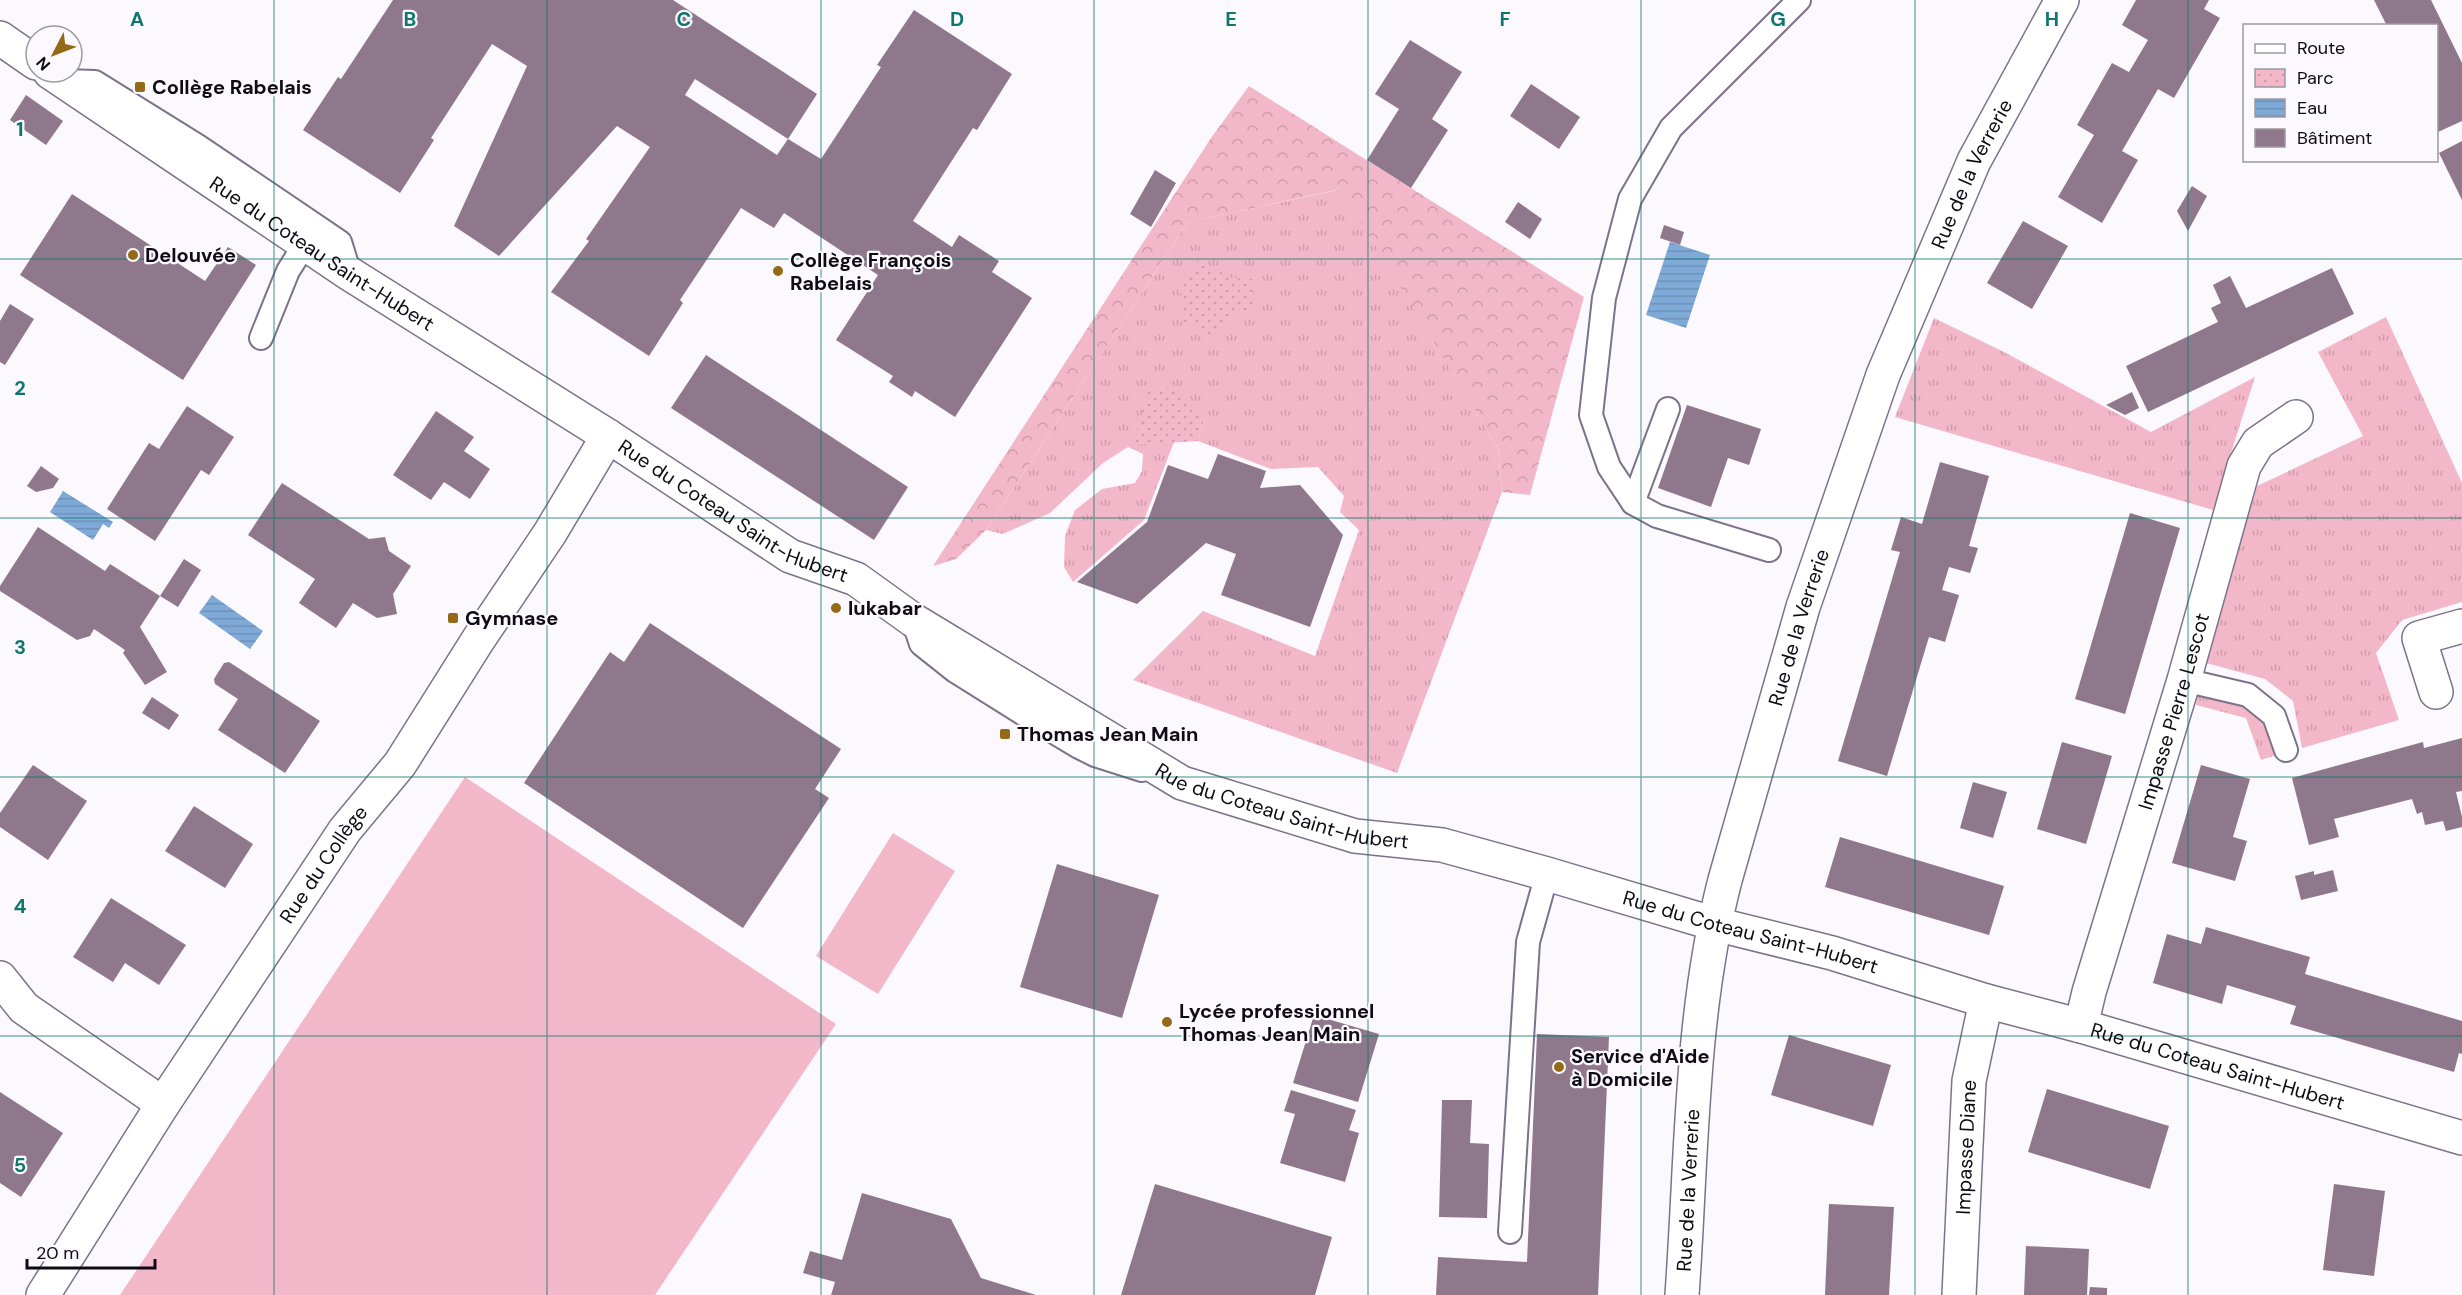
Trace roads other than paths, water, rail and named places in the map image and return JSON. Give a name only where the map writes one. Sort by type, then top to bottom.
[{"type":"street","name":"Rue de la Verrerie","points":[[1682,1295],[1697,1061],[1715,924],[1725,880],[1803,607],[1883,375],[1974,161],[2062,0]]},
{"type":"street","points":[[0,38],[24,55]]},
{"type":"street","name":"Rue du Coteau Saint-Hubert","points":[[66,84],[350,274],[608,436],[790,556],[856,579],[913,620],[1182,783],[1355,836],[1442,845],[1715,924],[1832,953],[1986,1001],[2081,1026],[2462,1138]]},
{"type":"street","name":"Impasse Pierre Lescot","points":[[2081,1026],[2092,981],[2184,680],[2244,466],[2258,443],[2296,417]]},
{"type":"street","name":"Rue du Collège","points":[[43,1295],[163,1104],[345,830],[400,764],[549,533],[608,436]]},
{"type":"street","points":[[2436,692],[2419,638],[2462,626]]},
{"type":"street","points":[[0,978],[24,1008],[163,1104]]},
{"type":"street","name":"Impasse Diane","points":[[1959,1295],[1969,1081],[1986,1001]]},
{"type":"lane","points":[[1769,550],[1657,516],[1632,503],[1609,467],[1590,416],[1604,298],[1630,199],[1671,128],[1799,0]]},
{"type":"lane","points":[[84,81],[95,82],[198,146],[340,242],[350,274]]},
{"type":"lane","points":[[261,338],[288,271],[305,244]]},
{"type":"lane","points":[[1632,503],[1668,409]]},
{"type":"lane","points":[[2184,680],[2248,695],[2274,716],[2286,750]]},
{"type":"lane","points":[[1510,1232],[1528,942],[1547,874]]},
{"type":"water","points":[[1670,242],[1710,255],[1686,328],[1646,315]]},
{"type":"water","points":[[63,491],[113,522],[109,528],[103,524],[93,540],[50,512]]},
{"type":"water","points":[[212,595],[263,631],[250,649],[199,613]]},
{"type":"place","name":"Collège Rabelais","points":[[140,87]]},
{"type":"place","name":"Delouvée","points":[[133,255]]},
{"type":"place","name":"Collège François Rabelais","points":[[778,271]]},
{"type":"place","name":"lukabar","points":[[836,608]]},
{"type":"place","name":"Gymnase","points":[[453,618]]},
{"type":"place","name":"Thomas Jean Main","points":[[1005,734]]},
{"type":"place","name":"Lycée professionnel Thomas Jean Main","points":[[1167,1022]]},
{"type":"place","name":"Service d'Aide à Domicile","points":[[1559,1067]]}]
